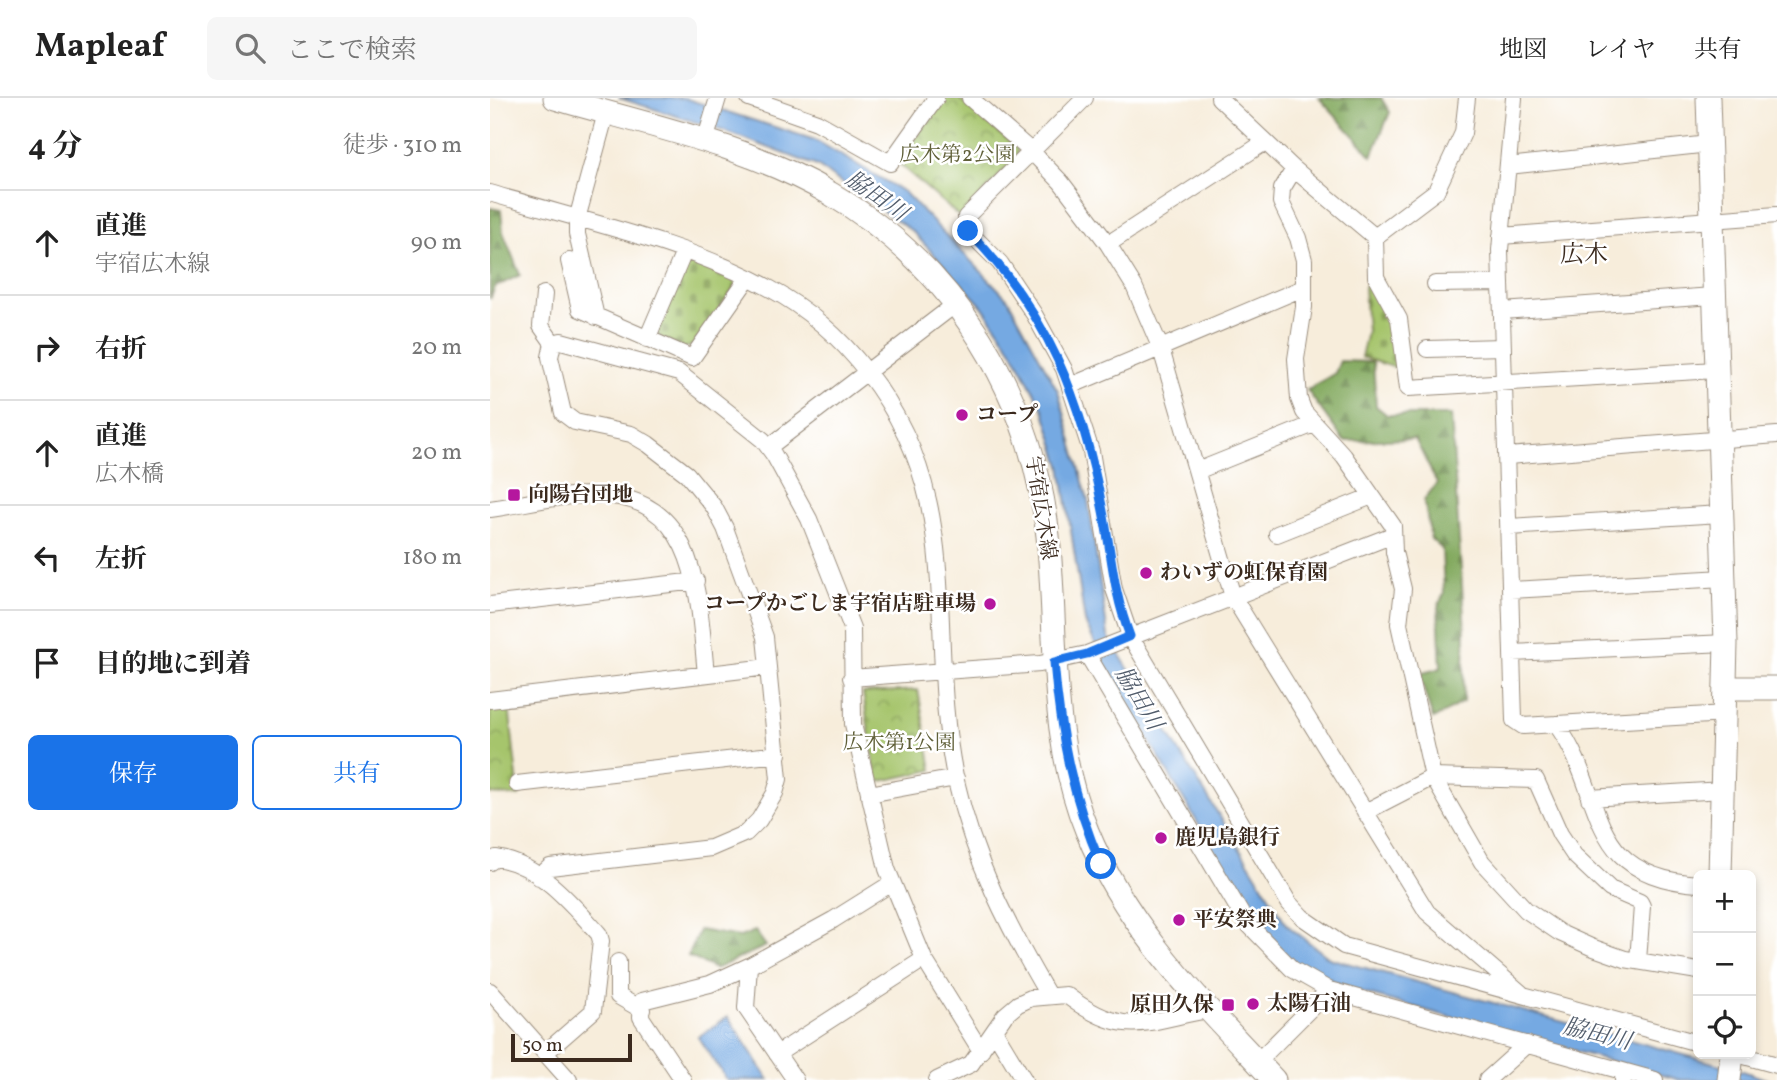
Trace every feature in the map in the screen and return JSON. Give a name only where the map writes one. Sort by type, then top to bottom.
[{"type":"street","name":"宇宿広木線","points":[[555,98],[606,113],[706,136],[830,193],[897,241],[957,303],[1005,381],[1023,423],[1034,461],[1048,536],[1054,662],[1066,762],[1082,817],[1101,864],[1144,933],[1176,975],[1208,1010],[1250,1071],[1274,1080]]},
{"type":"street","points":[[706,136],[718,98]]},
{"type":"street","points":[[749,98],[817,122],[890,163],[936,98]]},
{"type":"street","points":[[970,98],[1032,152],[1068,190],[1108,244],[1134,286],[1161,348],[1233,597],[1427,912],[1525,996]]},
{"type":"street","points":[[1085,98],[966,217],[968,231],[1000,263],[1029,305],[1049,338],[1070,386],[1091,451],[1114,589],[1126,638],[1280,888],[1302,917],[1344,946],[1693,1042]]},
{"type":"street","points":[[1219,98],[1294,169],[1375,237],[1376,277],[1399,319],[1408,388],[1716,370]]},
{"type":"street","points":[[1375,237],[1436,191],[1463,132],[1466,98]]},
{"type":"street","points":[[1514,98],[1501,236],[1514,720],[1523,726],[1726,714]]},
{"type":"street","points":[[1708,98],[1727,688],[1720,870]]},
{"type":"street","points":[[596,317],[577,234],[577,219],[606,113]]},
{"type":"street","points":[[1108,244],[1265,142]]},
{"type":"street","points":[[1508,166],[1709,144]]},
{"type":"street","points":[[1294,169],[1282,189],[1282,202],[1302,251],[1304,307],[1297,340],[1297,381],[1304,412],[1343,456],[1393,526],[1403,589],[1399,624],[1433,777],[1482,862],[1526,910],[1560,933],[1591,947],[1638,961],[1693,970]]},
{"type":"street","points":[[490,193],[684,252],[748,278],[816,318],[845,345],[900,419],[924,477],[936,545],[943,672],[956,778],[973,842],[995,900],[1048,995]]},
{"type":"street","points":[[1501,236],[1777,215]]},
{"type":"street","points":[[647,339],[684,252]]},
{"type":"street","points":[[569,261],[580,309],[692,358],[748,278]]},
{"type":"street","points":[[1435,284],[1501,283]]},
{"type":"street","points":[[1070,386],[1303,288]]},
{"type":"street","points":[[538,877],[551,867],[712,848],[730,842],[746,833],[767,808],[779,779],[765,637],[714,507],[687,474],[648,444],[614,428],[575,422],[563,414],[551,356],[553,343],[541,326],[544,294]]},
{"type":"street","points":[[1502,311],[1713,296]]},
{"type":"street","points":[[769,447],[957,303]]},
{"type":"street","points":[[553,343],[568,342],[679,373],[769,447],[809,519],[850,619],[853,724],[892,883],[924,959],[981,1051]]},
{"type":"street","points":[[1427,349],[1503,347]]},
{"type":"street","points":[[1197,471],[1314,424]]},
{"type":"street","points":[[1507,456],[1777,435]]},
{"type":"street","points":[[490,509],[595,495],[616,496],[654,512],[682,541],[696,581],[706,674]]},
{"type":"street","points":[[1277,534],[1372,496]]},
{"type":"street","points":[[1509,527],[1721,514]]},
{"type":"street","points":[[851,678],[1054,662],[1091,653],[1394,535]]},
{"type":"street","points":[[1510,590],[1724,578]]},
{"type":"street","points":[[490,606],[696,581]]},
{"type":"street","points":[[1512,653],[1726,643]]},
{"type":"street","points":[[1091,653],[1246,922],[1292,969],[1329,990],[1527,1044],[1624,1076],[1655,1080]]},
{"type":"street","points":[[490,700],[768,667]]},
{"type":"street","points":[[1727,688],[1777,688]]},
{"type":"street","points":[[1556,724],[1574,750],[1601,829],[1622,855],[1645,873],[1664,881],[1693,884]]},
{"type":"street","points":[[517,785],[778,754]]},
{"type":"street","points":[[1365,812],[1433,777],[1536,780],[1560,834],[1574,855],[1610,889],[1640,902],[1642,906],[1638,961]]},
{"type":"street","points":[[869,794],[956,778]]},
{"type":"street","points":[[1589,798],[1723,790]]},
{"type":"street","points":[[490,862],[496,858],[516,861],[563,895],[598,933],[601,941],[593,1012],[545,1053]]},
{"type":"street","points":[[683,1080],[641,1017],[642,1001],[710,984],[749,966],[833,920],[892,883]]},
{"type":"street","points":[[778,1054],[924,959]]},
{"type":"street","points":[[618,962],[618,996],[642,1010]]},
{"type":"street","points":[[749,966],[746,1008],[794,1080]]},
{"type":"street","points":[[1250,1071],[1329,990]]},
{"type":"street","points":[[490,991],[569,1080]]},
{"type":"street","points":[[937,1080],[963,1070],[1018,1004],[1048,995],[1066,995],[1094,1016],[1128,1025],[1208,1010]]},
{"type":"street","points":[[995,1032],[1024,1080]]},
{"type":"street","points":[[1488,1080],[1527,1044]]},
{"type":"street","points":[[1732,1061],[1777,1065]]},
{"type":"green space","name":"広木第2公園","points":[[943,98],[958,98],[1018,149],[1017,156],[961,218],[898,163]]},
{"type":"green space","points":[[1319,98],[1381,98],[1390,112],[1372,156]]},
{"type":"green space","points":[[490,208],[501,210],[503,232],[520,275],[495,287],[490,299]]},
{"type":"green space","points":[[691,262],[733,278],[736,285],[692,346],[684,348],[659,337],[657,329],[685,266]]},
{"type":"green space","points":[[1369,280],[1394,319],[1397,368],[1361,357],[1367,332],[1364,287]]},
{"type":"green space","points":[[1340,361],[1373,362],[1376,406],[1387,415],[1451,415],[1465,632],[1463,702],[1433,719],[1419,674],[1441,668],[1438,607],[1444,593],[1442,549],[1431,539],[1424,500],[1437,483],[1415,439],[1344,441],[1307,390],[1335,373]]},
{"type":"green space","name":"広木第1公園","points":[[918,690],[932,770],[877,782],[863,693]]},
{"type":"green space","points":[[509,706],[519,796],[490,794],[490,708]]},
{"type":"green space","points":[[699,930],[740,937],[755,931],[766,946],[715,969],[688,956]]},
{"type":"water","name":"脇田川","points":[[619,98],[684,98],[815,140],[904,192],[1008,299],[1058,391],[1088,500],[1108,636],[1287,925],[1329,958],[1768,1080],[1680,1080],[1352,990],[1292,963],[1264,936],[1106,667],[1085,622],[1061,466],[1043,409],[1012,350],[982,306],[912,231],[817,166],[724,131]]},
{"type":"water","points":[[728,1017],[769,1080],[727,1080],[698,1037]]},
{"type":"place","name":"コープ","points":[[962,415]]},
{"type":"place","name":"向陽台団地","points":[[514,495]]},
{"type":"place","name":"わいずの虹保育園","points":[[1146,573]]},
{"type":"place","name":"コープかごしま宇宿店駐車場","points":[[990,604]]},
{"type":"place","name":"鹿児島銀行","points":[[1161,838]]},
{"type":"place","name":"平安祭典","points":[[1179,920]]},
{"type":"place","name":"太陽石油","points":[[1253,1004]]},
{"type":"place","name":"原田久保","points":[[1228,1005]]},
{"type":"district","name":"広木","points":[[1584,256]]},
{"type":"route","points":[[968,231],[1000,263],[1049,338],[1064,369],[1084,423],[1091,451],[1104,515],[1114,589],[1130,636],[1087,654],[1054,662],[1059,722],[1073,793],[1101,864]]}]
